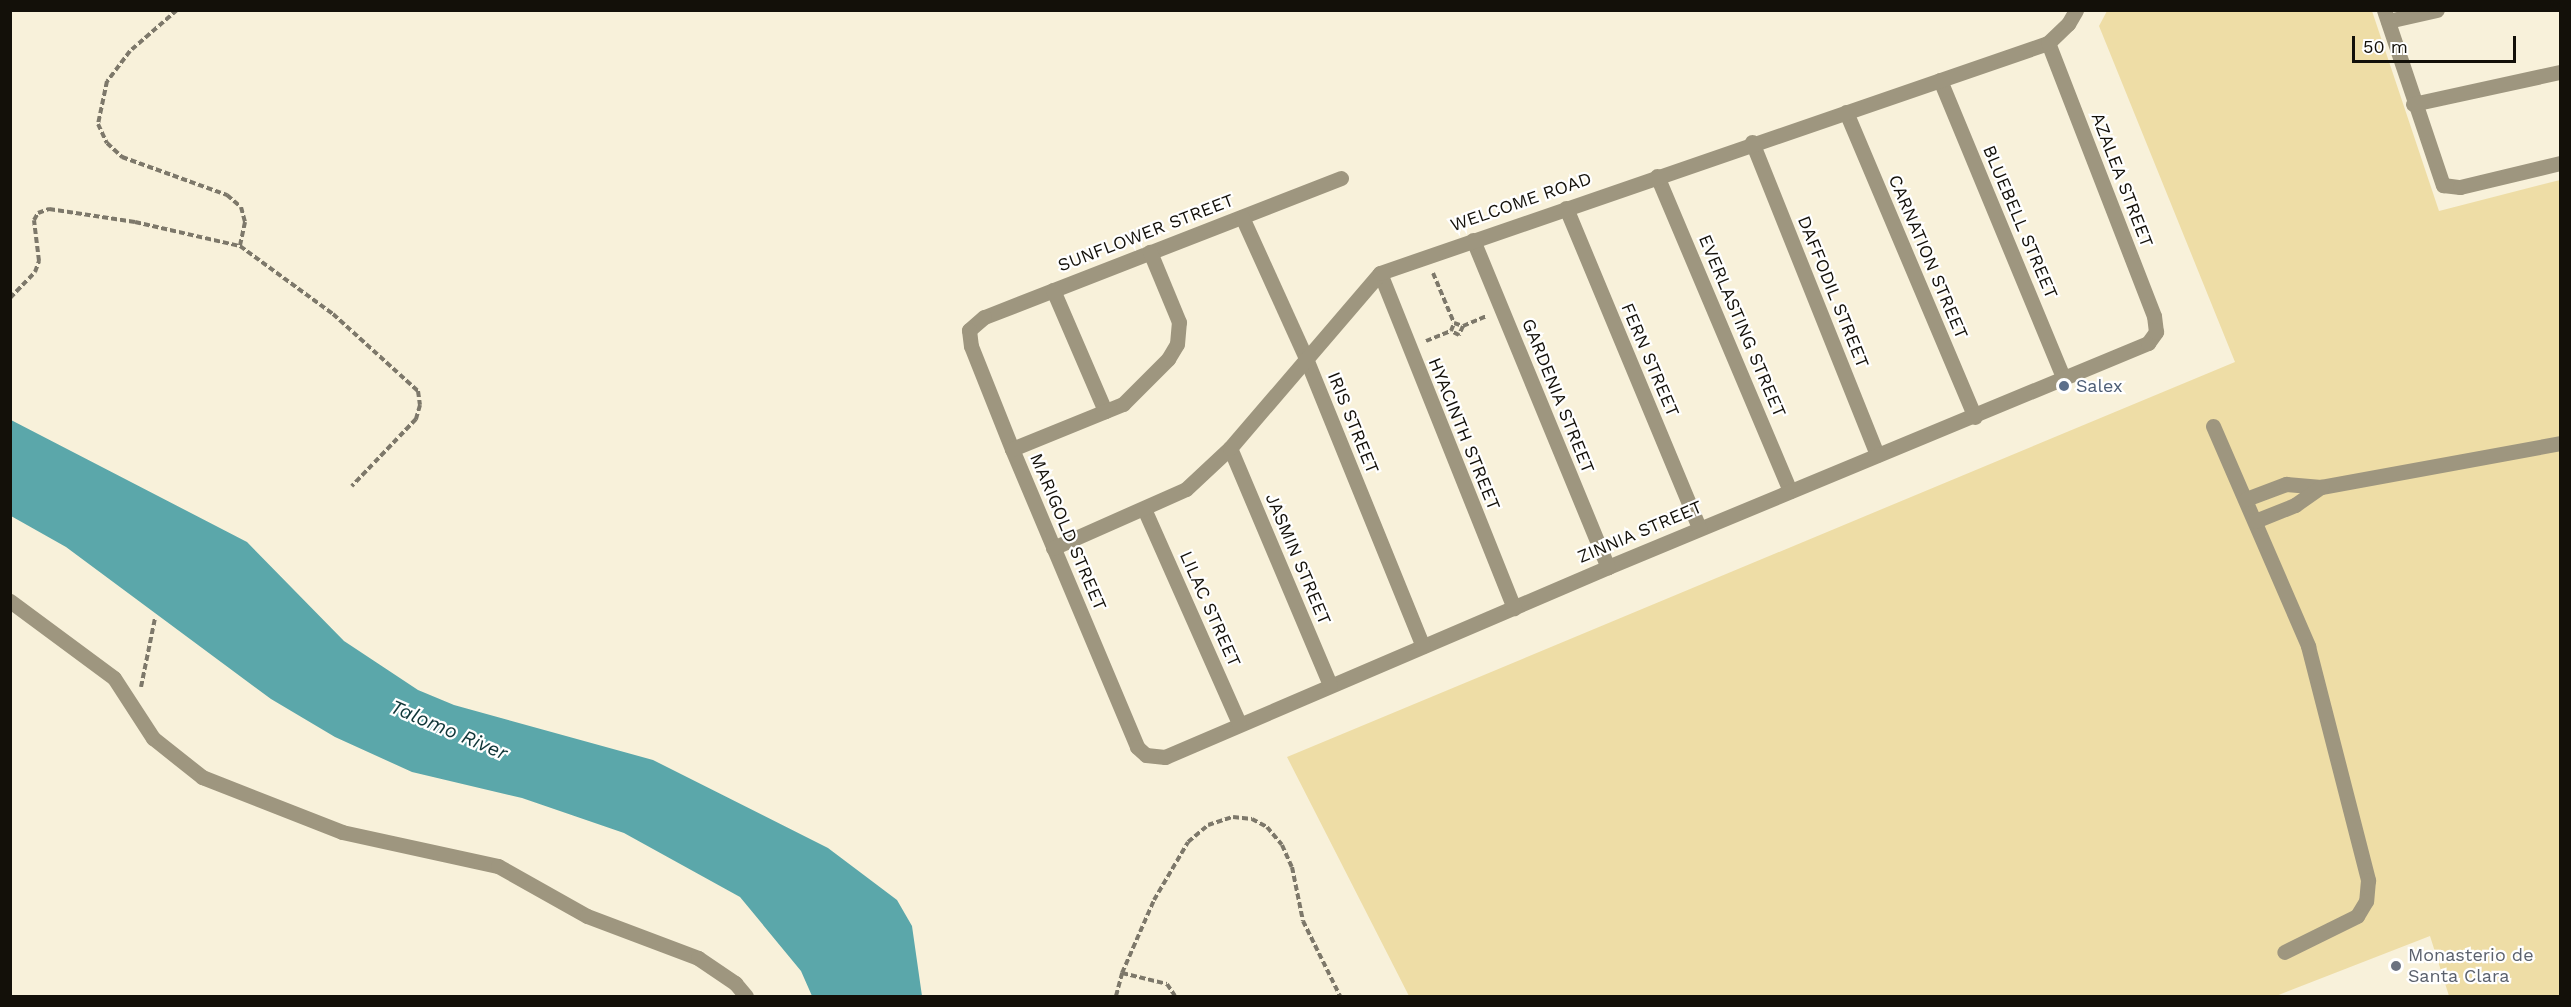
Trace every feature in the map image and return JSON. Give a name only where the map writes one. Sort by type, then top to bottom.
[{"type":"street","name":"WELCOME ROAD","points":[[1053,548],[1145,511],[1186,489],[1230,448],[1305,356],[1380,273],[1425,255],[1752,142],[2048,43],[2063,30],[2076,10]]},
{"type":"street","points":[[2437,10],[2386,16],[2413,104],[2440,180],[2448,187],[2560,163]]},
{"type":"street","name":"AZALEA STREET","points":[[2048,43],[2154,316],[2156,332]]},
{"type":"street","points":[[2413,104],[2560,72]]},
{"type":"street","name":"BLUEBELL STREET","points":[[1940,80],[2064,379]]},
{"type":"street","name":"CARNATION STREET","points":[[1846,112],[1975,417]]},
{"type":"street","name":"DAFFODIL STREET","points":[[1752,142],[1877,455]]},
{"type":"street","name":"EVERLASTING STREET","points":[[1657,176],[1790,491]]},
{"type":"street","name":"SUNFLOWER STREET","points":[[969,330],[984,316],[1341,178]]},
{"type":"street","name":"FERN STREET","points":[[1566,208],[1699,528]]},
{"type":"street","name":"IRIS STREET","points":[[1242,217],[1305,356],[1423,646]]},
{"type":"street","name":"GARDENIA STREET","points":[[1473,240],[1608,567]]},
{"type":"street","points":[[1012,449],[1105,411],[1134,396],[1177,344],[1179,322],[1150,252]]},
{"type":"street","name":"HYACINTH STREET","points":[[1380,273],[1514,608]]},
{"type":"street","points":[[1053,290],[1105,411]]},
{"type":"street","name":"MARIGOLD STREET","points":[[969,330],[971,346],[1012,449],[1137,747]]},
{"type":"street","name":"ZINNIA STREET","points":[[1137,747],[1146,755],[1165,757],[1239,723],[1699,528],[1975,417],[2148,343],[2156,332]]},
{"type":"street","points":[[2213,426],[2308,646],[2368,880],[2366,900],[2357,916],[2283,952]]},
{"type":"street","points":[[2246,499],[2286,484],[2321,487],[2560,443]]},
{"type":"street","name":"JASMIN STREET","points":[[1230,448],[1330,685]]},
{"type":"street","points":[[2255,521],[2295,505],[2321,487]]},
{"type":"street","name":"LILAC STREET","points":[[1145,511],[1239,723]]},
{"type":"street","points":[[10,601],[114,678],[138,715],[169,754],[226,789],[342,832],[498,866],[587,916],[698,958],[727,976],[746,996]]},
{"type":"path","points":[[177,10],[130,51],[107,81],[98,124],[106,143],[122,157],[227,195],[241,207],[245,235],[240,246]]},
{"type":"path","points":[[10,298],[35,273],[39,261],[34,220],[38,213],[49,209],[135,222],[240,246],[333,314],[418,391],[420,405],[416,419],[352,486]]},
{"type":"path","points":[[1409,349],[1451,331],[1454,323],[1425,255]]},
{"type":"path","points":[[1454,323],[1463,326],[1502,310]]},
{"type":"path","points":[[1451,331],[1459,335],[1463,326]]},
{"type":"path","points":[[138,715],[155,618]]},
{"type":"path","points":[[1116,996],[1122,974],[1154,900],[1188,842],[1208,825],[1233,817],[1252,819],[1267,827],[1282,845],[1292,867],[1303,921],[1340,996]]},
{"type":"path","points":[[1122,974],[1167,984],[1175,996]]},
{"type":"shaded area","points":[[2107,11],[2372,11],[2439,211],[2560,180],[2560,996],[2449,996],[2430,936],[2276,996],[1409,996],[1287,757],[2235,362],[2099,26]]},
{"type":"water","name":"Talomo River","points":[[11,420],[247,542],[344,641],[418,690],[454,705],[653,760],[828,848],[897,900],[912,926],[922,996],[812,996],[801,971],[740,897],[624,833],[522,798],[412,772],[335,737],[271,699],[66,547],[11,516]]},
{"type":"place","name":"Salex","points":[[2064,386]]},
{"type":"place","name":"Monasterio de Santa Clara","points":[[2396,966]]}]
